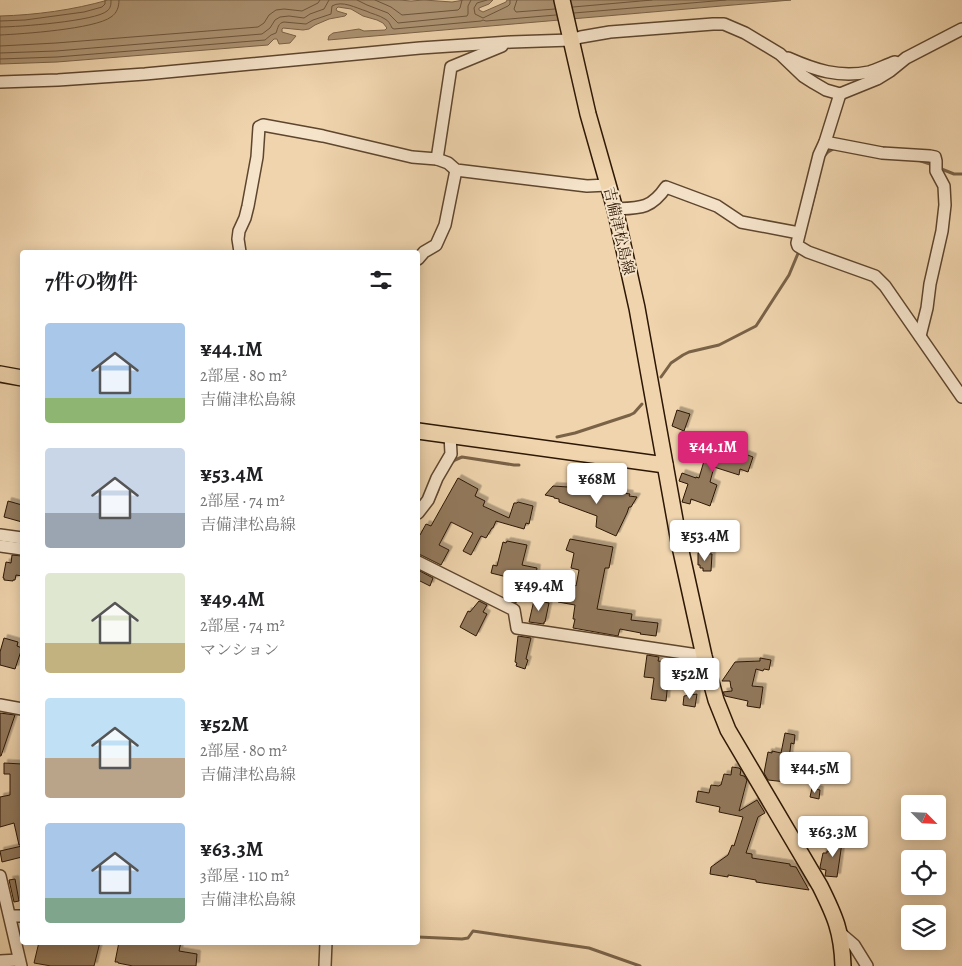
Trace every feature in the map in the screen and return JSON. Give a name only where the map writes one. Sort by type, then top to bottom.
[{"type":"main road","name":"吉備津松島線","points":[[562,0],[588,114],[615,209],[636,308],[679,542],[704,656],[716,700],[728,730],[834,913],[840,933],[843,966]]},
{"type":"main road","points":[[0,374],[20,378]]},
{"type":"main road","points":[[420,428],[450,435],[665,465]]},
{"type":"street","points":[[0,82],[145,74],[338,55],[511,42],[570,35],[582,37],[610,32],[713,24],[724,24],[734,28],[780,54],[808,67],[836,74],[869,72],[906,58],[962,29]]},
{"type":"street","points":[[437,160],[451,67],[511,42]]},
{"type":"street","points":[[780,54],[803,76],[826,90],[840,94],[890,72],[906,58]]},
{"type":"street","points":[[840,94],[819,155],[797,243],[800,248],[875,276],[885,286],[962,397]]},
{"type":"street","points":[[240,250],[239,231],[246,218],[257,158],[259,127],[263,125],[324,136],[412,157],[437,160],[448,163],[456,170],[587,186],[608,185]]},
{"type":"street","points":[[825,142],[882,153],[930,156],[935,158],[936,170],[944,186],[945,205],[942,231],[920,336]]},
{"type":"street","points":[[420,257],[436,245],[445,225],[456,170]]},
{"type":"street","points":[[615,209],[643,207],[659,197],[666,187],[718,206],[741,222],[799,233]]},
{"type":"street","points":[[420,510],[428,500],[437,478],[451,454],[450,435]]},
{"type":"street","points":[[0,535],[20,538]]},
{"type":"street","points":[[0,546],[20,549]]},
{"type":"street","points":[[420,563],[514,610],[517,628],[704,656]]},
{"type":"street","points":[[0,705],[20,709]]},
{"type":"street","points":[[0,876],[20,964],[0,961]]},
{"type":"street","points":[[10,916],[20,916]]},
{"type":"street","points":[[840,933],[854,944],[867,966]]},
{"type":"street","points":[[325,966],[326,945]]},
{"type":"water","points":[[108,0],[424,0],[452,2],[493,0],[479,8],[483,12],[507,0],[791,0],[328,40],[329,36],[333,33],[359,29],[364,31],[385,30],[387,28],[377,20],[363,16],[351,9],[338,7],[337,11],[347,14],[345,16],[329,19],[309,29],[283,28],[282,32],[296,36],[290,43],[279,44],[277,39],[274,39],[268,45],[57,62],[0,64],[0,16],[81,7]]},
{"type":"building","points":[[677,410],[690,414],[684,431],[672,426]]},
{"type":"building","points":[[690,437],[700,440],[697,449],[687,446]]},
{"type":"building","points":[[706,443],[753,457],[748,472],[740,469],[739,475],[714,467],[710,482],[717,485],[710,506],[691,499],[690,504],[682,502],[688,484],[679,481],[682,473],[699,478],[704,461],[701,460]]},
{"type":"building","points":[[458,478],[478,489],[475,496],[485,501],[483,506],[509,518],[514,503],[518,502],[533,506],[529,524],[526,523],[524,529],[496,521],[486,538],[481,536],[471,555],[463,551],[473,533],[451,522],[439,545],[449,550],[441,565],[420,555],[420,535],[426,524],[431,526]]},
{"type":"building","points":[[569,485],[630,494],[629,496],[637,497],[631,507],[629,507],[616,536],[596,527],[597,516],[559,502],[559,499],[545,495],[553,486],[568,487]]},
{"type":"building","points":[[8,501],[20,504],[20,521],[4,517]]},
{"type":"building","points":[[570,539],[613,547],[609,568],[605,568],[597,609],[632,614],[631,620],[658,623],[656,636],[620,629],[618,636],[573,628],[575,605],[558,602],[560,594],[573,596],[576,586],[579,570],[571,568],[574,553],[566,550]]},
{"type":"building","points":[[507,541],[527,545],[522,565],[537,568],[535,581],[521,578],[516,603],[508,599],[511,578],[491,573],[493,565],[497,566],[503,542],[506,543]]},
{"type":"building","points":[[698,553],[712,554],[711,571],[703,571],[703,568],[700,568],[700,565],[698,565]]},
{"type":"building","points":[[12,555],[20,556],[20,576],[16,575],[13,581],[4,580],[6,562],[11,563]]},
{"type":"building","points":[[420,571],[433,578],[430,586],[420,581]]},
{"type":"building","points":[[534,600],[549,603],[544,624],[529,622]]},
{"type":"building","points":[[479,601],[487,605],[483,612],[487,614],[476,636],[460,627],[468,611],[470,612]]},
{"type":"building","points":[[518,636],[531,638],[525,669],[516,666],[517,663],[515,662]]},
{"type":"building","points":[[4,638],[18,642],[17,646],[20,647],[20,654],[15,669],[0,665],[0,652]]},
{"type":"building","points":[[647,655],[659,657],[658,661],[665,662],[663,670],[681,669],[681,660],[693,662],[693,664],[696,664],[701,681],[668,681],[666,701],[651,699],[654,678],[644,677]]},
{"type":"building","points":[[760,658],[771,660],[769,670],[756,669],[752,686],[763,687],[760,708],[747,706],[748,701],[725,696],[723,692],[732,691],[732,688],[730,681],[722,681],[735,662],[760,661]]},
{"type":"building","points":[[697,694],[695,707],[683,705],[684,696]]},
{"type":"building","points":[[0,713],[15,715],[1,756],[0,756]]},
{"type":"building","points":[[785,733],[795,735],[794,744],[791,743],[786,782],[768,780],[764,773],[768,752],[781,753]]},
{"type":"building","points":[[4,763],[20,764],[20,845],[14,823],[0,827],[0,797],[10,795],[10,774],[4,774]]},
{"type":"building","points":[[732,767],[739,768],[741,770],[740,775],[744,776],[747,780],[739,811],[757,800],[765,813],[758,817],[746,853],[752,854],[752,858],[790,864],[790,866],[796,867],[809,890],[756,882],[756,880],[728,875],[728,877],[710,874],[711,867],[728,855],[732,845],[734,846],[743,817],[719,812],[720,807],[696,802],[698,791],[709,793],[711,785],[721,785],[724,774],[731,775]]},
{"type":"building","points":[[812,788],[820,790],[819,799],[810,797]]},
{"type":"building","points":[[805,829],[809,836],[804,840],[799,832]]},
{"type":"building","points":[[834,835],[843,836],[837,877],[825,876],[826,870],[820,867],[823,853],[831,852]]},
{"type":"building","points":[[20,846],[20,858],[2,862],[0,851]]},
{"type":"building","points":[[15,879],[19,901],[14,902],[9,880]]},
{"type":"building","points":[[38,945],[99,945],[94,966],[51,966],[34,963]]},
{"type":"building","points":[[118,945],[180,945],[179,951],[197,954],[196,966],[133,966],[115,962]]},
{"type":"waterway","points":[[824,156],[835,148]]},
{"type":"waterway","points":[[918,160],[933,165]]},
{"type":"waterway","points":[[939,168],[954,174],[962,174]]},
{"type":"waterway","points":[[809,216],[818,181]]},
{"type":"waterway","points":[[661,377],[671,363],[683,355],[719,345],[756,326],[789,275],[799,251]]},
{"type":"waterway","points":[[557,437],[630,415],[642,404]]},
{"type":"waterway","points":[[451,463],[462,457],[519,465]]},
{"type":"waterway","points":[[432,503],[438,490]]},
{"type":"waterway","points":[[420,937],[462,939],[468,938],[473,931],[589,948],[640,966]]}]
